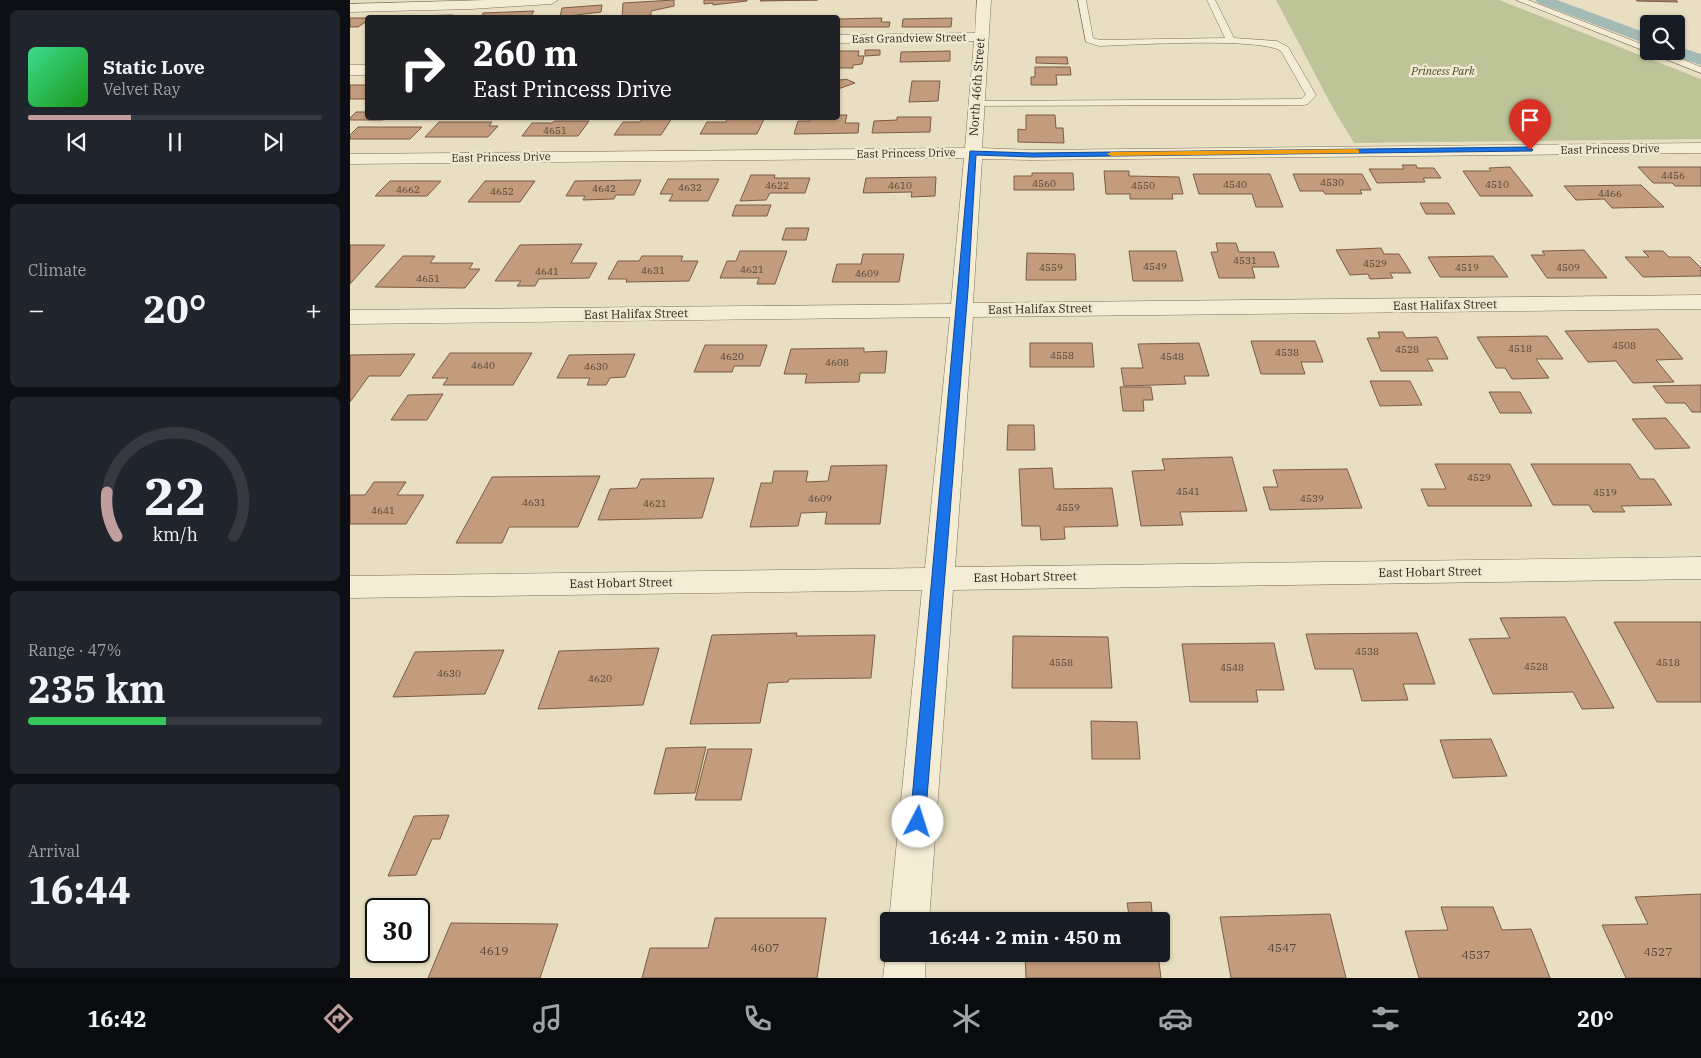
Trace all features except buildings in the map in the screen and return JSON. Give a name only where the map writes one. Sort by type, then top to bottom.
[{"type":"street","points":[[350,8],[443,6],[551,0]]},
{"type":"street","name":"North 46th Street","points":[[910,912],[962,309],[984,0]]},
{"type":"street","name":"East Grandview Street","points":[[840,39],[980,38]]},
{"type":"street","points":[[350,70],[365,70]]},
{"type":"street","name":"East Princess Drive","points":[[350,158],[973,153],[1032,155],[1701,148]]},
{"type":"street","name":"East Halifax Street","points":[[350,317],[1701,302]]},
{"type":"street","name":"East Hobart Street","points":[[350,587],[1701,568]]},
{"type":"street","points":[[904,978],[905,962]]},
{"type":"lane","points":[[976,104],[1304,102],[1311,95],[1285,49],[1277,44],[1232,41],[1099,43],[1089,40],[1082,0]]},
{"type":"lane","points":[[1210,0],[1232,41]]},
{"type":"lane","points":[[1520,0],[1640,47]]},
{"type":"lane","points":[[1674,60],[1701,70]]},
{"type":"green space","name":"Princess Park","points":[[1276,0],[1499,0],[1640,55],[1640,60],[1652,60],[1701,79],[1701,139],[1354,143],[1334,110]]},
{"type":"waterway","points":[[1543,0],[1640,37]]},
{"type":"waterway","points":[[1685,54],[1701,60]]},
{"type":"slow traffic","points":[[1111,154],[1356,151]]},
{"type":"route","points":[[918,822],[973,153],[1032,155],[1530,150]]}]
